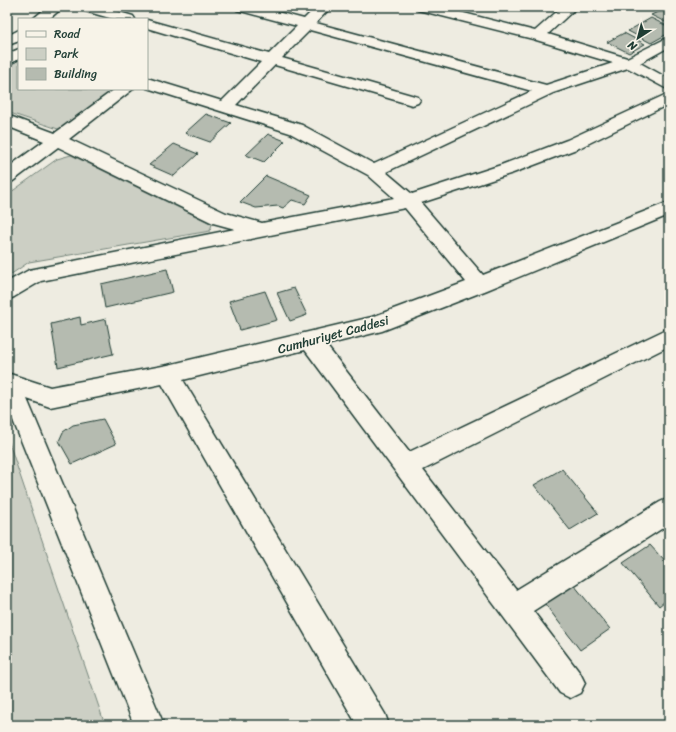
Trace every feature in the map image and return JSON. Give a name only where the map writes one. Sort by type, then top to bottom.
[{"type":"street","points":[[41,18],[56,7]]},
{"type":"street","points":[[87,7],[125,18]]},
{"type":"street","points":[[242,7],[548,90]]},
{"type":"street","points":[[225,107],[324,7]]},
{"type":"street","points":[[423,7],[538,36],[629,63],[669,85]]},
{"type":"street","points":[[538,36],[570,7]]},
{"type":"street","points":[[148,24],[412,100]]},
{"type":"street","points":[[374,171],[548,90],[629,63],[669,41]]},
{"type":"street","points":[[7,60],[18,54]]},
{"type":"street","points":[[148,83],[296,130],[374,171],[409,201],[480,285]]},
{"type":"street","points":[[7,177],[125,90]]},
{"type":"street","points":[[7,292],[36,275],[409,201],[506,169],[573,144],[669,98]]},
{"type":"street","points":[[7,120],[58,140],[220,218],[262,230]]},
{"type":"street","name":"Cumhuriyet Caddesi","points":[[8,383],[50,397],[168,374],[375,325],[480,285],[669,208]]},
{"type":"street","points":[[406,466],[669,336]]},
{"type":"street","points":[[310,340],[570,683]]},
{"type":"street","points":[[168,374],[374,725]]},
{"type":"street","points":[[8,383],[149,725]]},
{"type":"street","points":[[513,608],[669,510]]},
{"type":"green space","points":[[18,61],[18,90],[114,90],[73,125],[58,129],[7,112],[7,67]]},
{"type":"green space","points":[[71,155],[212,224],[210,231],[29,262],[7,277],[7,195],[57,159]]},
{"type":"green space","points":[[7,437],[105,725],[7,725]]},
{"type":"building","points":[[662,10],[669,13],[669,24],[651,15]]},
{"type":"building","points":[[651,18],[669,27],[669,33],[651,43],[628,31]]},
{"type":"building","points":[[624,33],[645,44],[629,53],[607,42]]},
{"type":"building","points":[[206,114],[231,123],[210,142],[185,133]]},
{"type":"building","points":[[268,134],[285,141],[264,162],[246,155]]},
{"type":"building","points":[[174,144],[198,154],[174,176],[149,165]]},
{"type":"building","points":[[266,176],[311,195],[305,204],[292,200],[283,208],[278,206],[256,208],[240,202]]},
{"type":"building","points":[[167,269],[173,292],[105,308],[101,284]]},
{"type":"building","points":[[294,288],[307,315],[290,321],[277,293]]},
{"type":"building","points":[[265,291],[277,320],[240,330],[229,301]]},
{"type":"building","points":[[80,317],[81,325],[106,319],[113,354],[58,367],[51,324]]},
{"type":"building","points":[[103,419],[116,444],[72,464],[59,441],[63,432],[73,425]]},
{"type":"building","points":[[562,469],[598,513],[570,530],[534,485]]},
{"type":"building","points":[[650,545],[669,566],[669,598],[659,606],[623,563]]},
{"type":"building","points":[[574,585],[610,629],[580,650],[545,604]]}]
